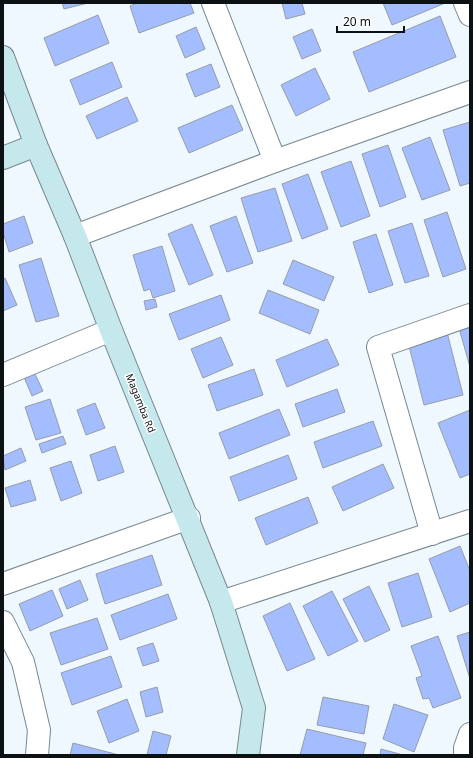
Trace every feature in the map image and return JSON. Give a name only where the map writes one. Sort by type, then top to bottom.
[{"type":"street","points":[[213,3],[274,161]]},
{"type":"street","points":[[465,3],[470,15]]},
{"type":"street","name":"Magamba Rd","points":[[3,57],[36,145],[75,236],[111,330],[189,518],[221,602],[254,708],[248,755]]},
{"type":"street","points":[[75,236],[274,161],[470,92]]},
{"type":"street","points":[[3,158],[36,145]]},
{"type":"street","points":[[432,534],[378,347],[470,315]]},
{"type":"street","points":[[3,375],[111,330]]},
{"type":"street","points":[[3,584],[189,518]]},
{"type":"street","points":[[221,602],[470,521]]},
{"type":"street","points":[[3,622],[23,662],[40,730],[37,755]]},
{"type":"street","points":[[465,755],[465,748],[470,734]]},
{"type":"building","points":[[62,3],[88,3],[64,9]]},
{"type":"building","points":[[137,3],[190,3],[194,13],[139,33],[130,6]]},
{"type":"building","points":[[282,3],[302,3],[305,14],[286,19]]},
{"type":"building","points":[[383,3],[443,3],[443,4],[392,25]]},
{"type":"building","points":[[98,15],[109,43],[55,66],[44,38]]},
{"type":"building","points":[[440,16],[456,57],[369,92],[353,52]]},
{"type":"building","points":[[196,27],[205,49],[185,58],[176,36]]},
{"type":"building","points":[[312,29],[321,51],[302,59],[293,37]]},
{"type":"building","points":[[112,62],[122,87],[80,105],[70,80]]},
{"type":"building","points":[[211,64],[220,87],[195,97],[186,74]]},
{"type":"building","points":[[315,68],[330,99],[296,116],[281,85]]},
{"type":"building","points":[[127,97],[138,121],[97,139],[86,116]]},
{"type":"building","points":[[232,105],[243,130],[189,153],[178,128]]},
{"type":"building","points":[[470,122],[470,183],[460,186],[443,130]]},
{"type":"building","points":[[430,137],[450,190],[422,200],[402,148]]},
{"type":"building","points":[[388,145],[406,197],[380,207],[362,154]]},
{"type":"building","points":[[351,161],[370,216],[341,227],[321,172]]},
{"type":"building","points":[[308,174],[328,229],[302,239],[282,184]]},
{"type":"building","points":[[275,188],[292,241],[258,252],[241,198]]},
{"type":"building","points":[[447,212],[466,269],[443,277],[424,220]]},
{"type":"building","points":[[24,216],[33,243],[9,252],[3,232],[3,224]]},
{"type":"building","points":[[236,216],[253,263],[227,272],[210,226]]},
{"type":"building","points":[[412,223],[429,276],[405,283],[388,231]]},
{"type":"building","points":[[192,224],[213,275],[189,285],[168,234]]},
{"type":"building","points":[[376,234],[393,285],[369,293],[353,242]]},
{"type":"building","points":[[162,246],[175,291],[153,298],[150,289],[144,291],[133,255]]},
{"type":"building","points":[[41,258],[59,316],[36,322],[19,265]]},
{"type":"building","points":[[293,260],[334,277],[324,301],[283,284]]},
{"type":"building","points":[[5,278],[17,305],[3,311],[3,279]]},
{"type":"building","points":[[268,290],[319,310],[310,334],[259,313]]},
{"type":"building","points":[[221,295],[230,320],[179,340],[169,314]]},
{"type":"building","points":[[155,299],[157,307],[146,310],[144,301]]},
{"type":"building","points":[[470,324],[470,367],[459,328]]},
{"type":"building","points":[[447,332],[463,395],[424,405],[408,342]]},
{"type":"building","points":[[221,337],[233,365],[203,378],[191,349]]},
{"type":"building","points":[[327,339],[339,365],[287,387],[276,360]]},
{"type":"building","points":[[254,369],[263,395],[217,411],[208,385]]},
{"type":"building","points":[[34,372],[43,391],[32,396],[24,377]]},
{"type":"building","points":[[337,389],[345,412],[303,427],[295,404]]},
{"type":"building","points":[[50,399],[61,433],[36,440],[25,407]]},
{"type":"building","points":[[95,403],[105,428],[86,435],[77,410]]},
{"type":"building","points":[[279,409],[290,435],[229,459],[219,433]]},
{"type":"building","points":[[470,410],[470,474],[460,478],[438,423]]},
{"type":"building","points":[[373,421],[382,446],[323,468],[314,442]]},
{"type":"building","points":[[63,436],[66,444],[42,453],[39,444]]},
{"type":"building","points":[[115,446],[124,472],[98,481],[90,455]]},
{"type":"building","points":[[21,448],[26,461],[5,470],[3,456]]},
{"type":"building","points":[[288,455],[297,479],[239,501],[230,477]]},
{"type":"building","points":[[71,461],[82,493],[61,501],[50,468]]},
{"type":"building","points":[[383,464],[394,488],[343,511],[332,487]]},
{"type":"building","points":[[30,480],[36,500],[11,507],[5,488]]},
{"type":"building","points":[[308,497],[318,523],[266,545],[255,518]]},
{"type":"building","points":[[460,546],[470,571],[470,603],[450,612],[429,559]]},
{"type":"building","points":[[152,555],[162,585],[105,604],[96,574]]},
{"type":"building","points":[[418,573],[432,617],[402,627],[388,583]]},
{"type":"building","points":[[80,580],[88,600],[67,609],[59,589]]},
{"type":"building","points":[[369,586],[390,630],[365,642],[343,599]]},
{"type":"building","points":[[52,590],[63,616],[30,631],[19,604]]},
{"type":"building","points":[[332,591],[358,641],[328,656],[303,606]]},
{"type":"building","points":[[168,594],[177,619],[120,640],[111,615]]},
{"type":"building","points":[[290,603],[315,659],[287,671],[263,616]]},
{"type":"building","points":[[97,618],[108,649],[61,665],[50,633]]},
{"type":"building","points":[[470,632],[470,679],[457,636]]},
{"type":"building","points":[[438,636],[461,698],[433,708],[429,698],[423,699],[416,678],[422,676],[411,646]]},
{"type":"building","points":[[153,643],[159,661],[143,666],[137,648]]},
{"type":"building","points":[[111,656],[122,687],[72,705],[61,673]]},
{"type":"building","points":[[157,687],[163,712],[146,717],[140,692]]},
{"type":"building","points":[[323,697],[369,706],[364,734],[317,725]]},
{"type":"building","points":[[127,699],[139,731],[109,743],[97,711]]},
{"type":"building","points":[[394,704],[428,715],[414,752],[383,739]]},
{"type":"building","points":[[307,729],[366,743],[363,755],[300,755]]},
{"type":"building","points":[[153,731],[171,736],[166,755],[147,755]]},
{"type":"building","points":[[73,743],[119,755],[70,755]]},
{"type":"building","points":[[381,749],[403,755],[380,755]]}]
